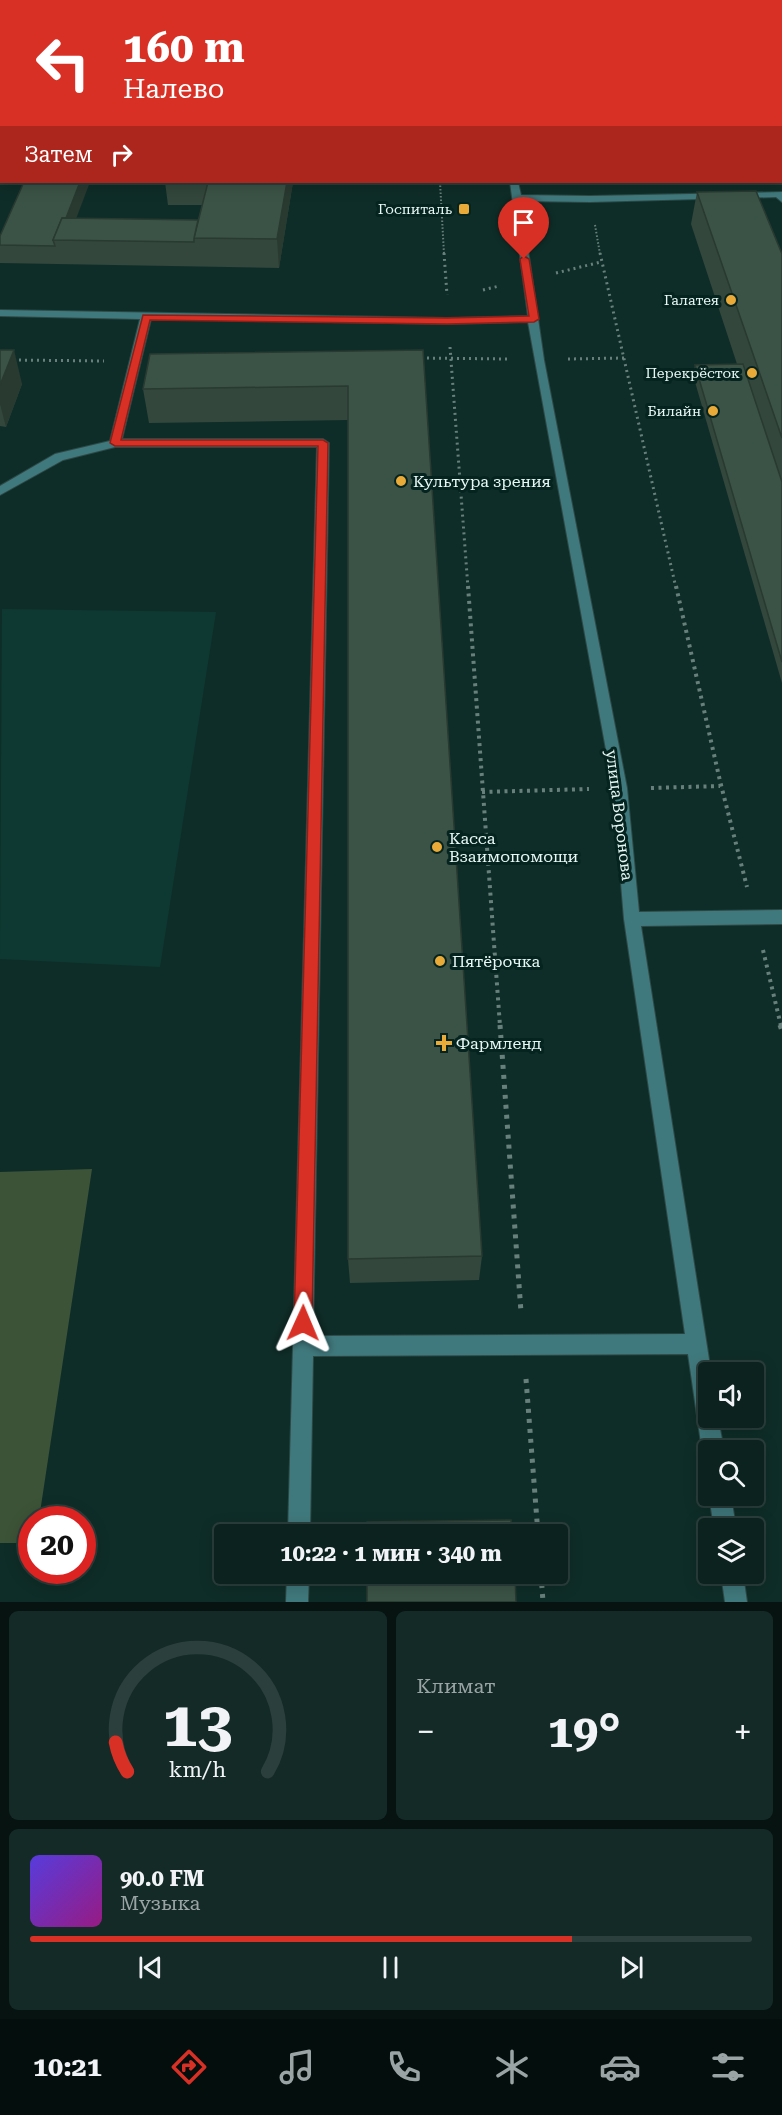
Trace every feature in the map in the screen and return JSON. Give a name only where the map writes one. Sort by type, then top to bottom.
[{"type":"street","name":"улица Воронова","points":[[514,183],[539,360],[620,788],[632,920],[711,1440]]},
{"type":"street","points":[[516,198],[590,199],[780,194],[782,199]]},
{"type":"street","points":[[0,313],[447,321],[534,319]]},
{"type":"street","points":[[115,443],[146,317]]},
{"type":"street","points":[[1,493],[59,457],[115,443],[323,443],[299,1524]]},
{"type":"street","points":[[632,920],[782,917]]},
{"type":"street","points":[[302,1347],[696,1344]]},
{"type":"street","points":[[297,1602],[298,1584]]},
{"type":"street","points":[[733,1584],[736,1602]]},
{"type":"path","points":[[440,183],[447,321],[452,357],[537,1524]]},
{"type":"path","points":[[590,199],[601,262],[625,358],[720,786],[782,1031]]},
{"type":"path","points":[[417,358],[539,360],[625,358]]},
{"type":"path","points":[[11,360],[136,362]]},
{"type":"path","points":[[542,1584],[543,1602]]},
{"type":"shaded area","points":[[2,609],[216,612],[160,967],[0,959]]},
{"type":"shaded area","points":[[92,1169],[41,1506],[18,1506],[18,1543],[0,1543],[0,1172]]},
{"type":"building","points":[[24,183],[80,183],[66,218],[62,218],[53,240],[55,246],[0,245],[0,236]]},
{"type":"building","points":[[208,183],[287,183],[277,239],[194,238]]},
{"type":"building","points":[[756,191],[782,254],[782,438],[697,192]]},
{"type":"building","points":[[62,218],[198,220],[194,242],[53,240]]},
{"type":"building","points":[[0,350],[14,350],[0,385]]},
{"type":"building","points":[[423,350],[482,1256],[348,1259],[348,386],[143,389],[150,354]]},
{"type":"building","points":[[743,364],[782,482],[782,662],[695,365]]},
{"type":"building","points":[[511,1520],[511,1524],[367,1524],[367,1522]]},
{"type":"building","points":[[367,1584],[515,1584],[516,1602],[367,1602]]},
{"type":"place","name":"Госпиталь","points":[[464,209]]},
{"type":"place","name":"Галатея","points":[[731,300]]},
{"type":"place","name":"Перекрёсток","points":[[752,373]]},
{"type":"place","name":"Билайн","points":[[713,411]]},
{"type":"place","name":"Культура зрения","points":[[401,481]]},
{"type":"place","name":"Касса Взаимопомощи","points":[[437,847]]},
{"type":"place","name":"Пятёрочка","points":[[440,961]]},
{"type":"place","name":"Фармленд","points":[[444,1043]]},
{"type":"route","points":[[303,1323],[323,443],[115,443],[146,317],[447,321],[534,319],[524,259]]}]
